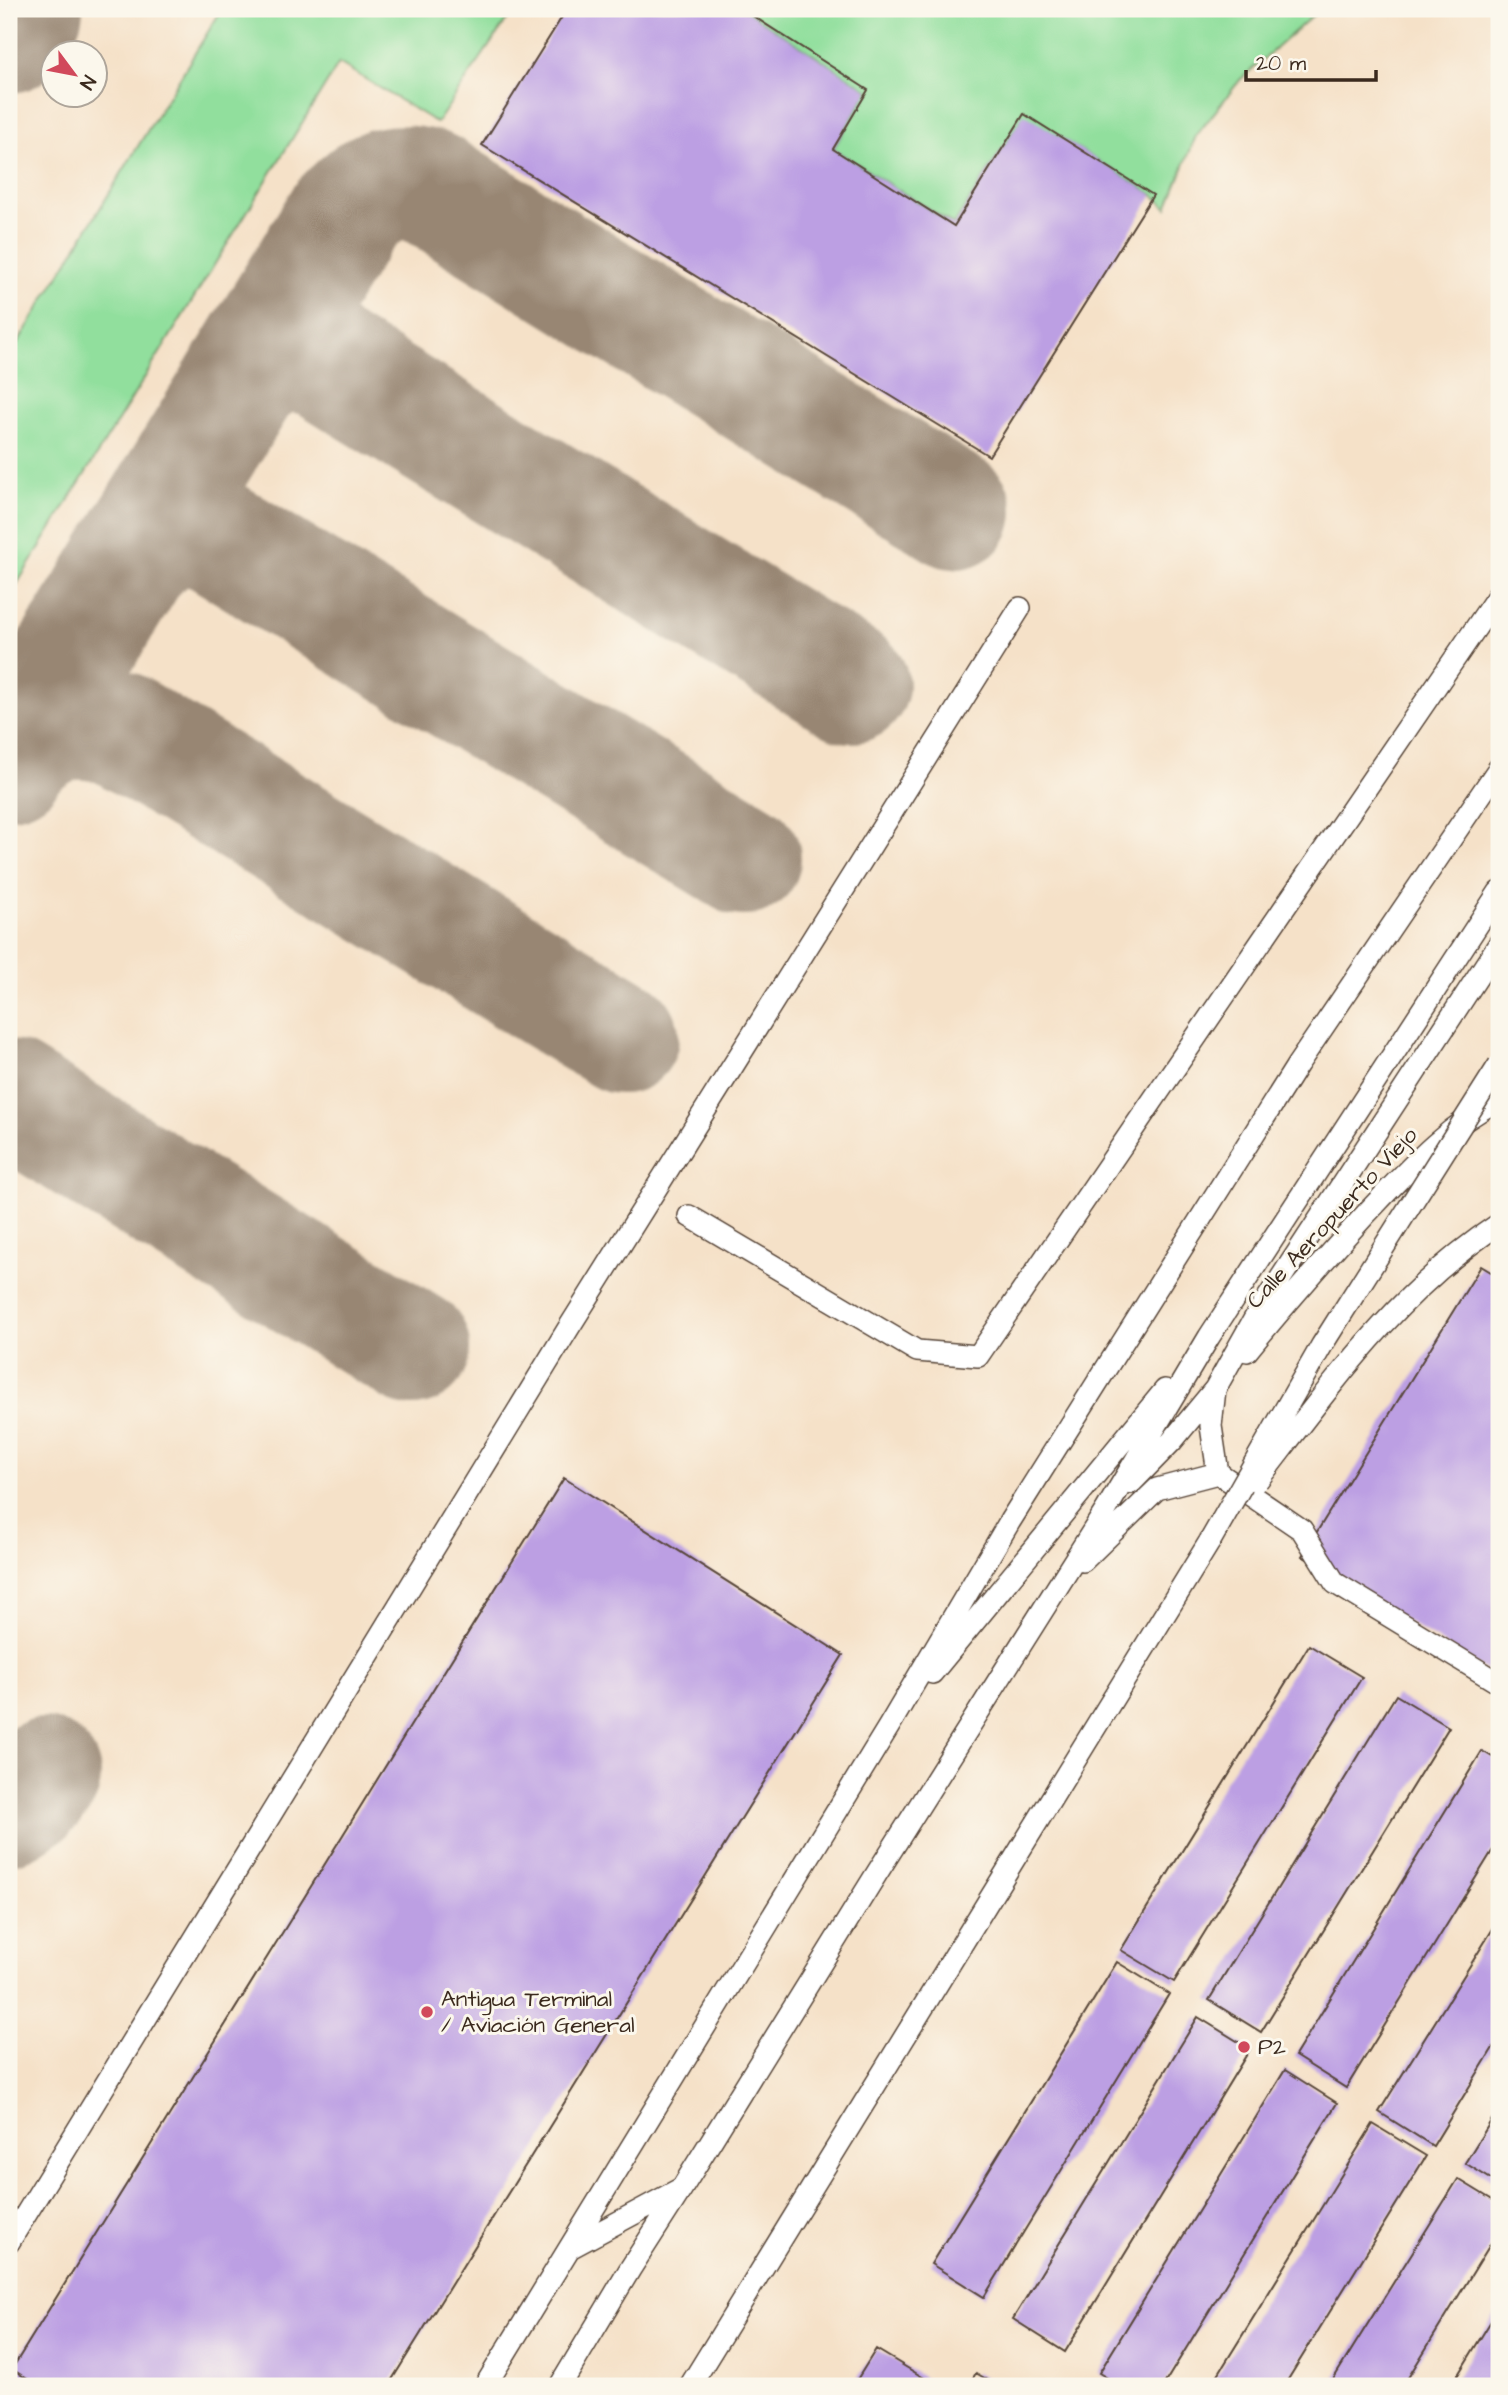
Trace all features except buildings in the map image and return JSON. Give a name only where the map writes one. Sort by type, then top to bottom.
[{"type":"lane","points":[[690,1216],[917,1351],[978,1356],[1499,594]]},
{"type":"lane","points":[[9,2242],[576,1317],[1020,608]]},
{"type":"lane","points":[[485,2386],[889,1726],[1010,1521],[1298,1064],[1499,768]]},
{"type":"lane","points":[[560,2386],[630,2269],[1106,1510],[1209,1337],[1499,892]]},
{"type":"lane","points":[[1106,1510],[1172,1441],[1215,1389],[1256,1316],[1499,944]]},
{"type":"lane","points":[[690,2386],[1210,1541],[1322,1345],[1499,1065]]},
{"type":"lane","name":"Calle Aeropuerto Viejo","points":[[1215,1389],[1305,1280],[1411,1166],[1474,1112],[1499,1100]]},
{"type":"lane","points":[[1210,1541],[1354,1354],[1405,1299],[1448,1260],[1499,1224]]},
{"type":"lane","points":[[889,1726],[1209,1337]]},
{"type":"lane","points":[[1215,1389],[1211,1426],[1218,1473],[1302,1530],[1335,1583],[1499,1683]]},
{"type":"lane","points":[[1056,1587],[1157,1489],[1218,1473]]},
{"type":"lane","points":[[570,2248],[682,2188]]},
{"type":"green space","points":[[222,9],[514,9],[437,123],[339,63],[9,597],[9,357]]},
{"type":"green space","points":[[742,9],[1320,9],[1240,80],[1196,136],[1167,208],[1153,195],[1024,115],[954,225],[833,149],[868,90]]},
{"type":"taxiway","points":[[9,35],[25,9]]},
{"type":"taxiway","points":[[9,760],[343,217],[371,192],[390,184],[428,187],[955,511]]},
{"type":"taxiway","points":[[246,375],[281,355],[322,360],[851,685]]},
{"type":"taxiway","points":[[137,552],[158,537],[176,529],[196,529],[220,538],[743,858]]},
{"type":"taxiway","points":[[13,752],[39,734],[62,724],[87,722],[118,728],[621,1036]]},
{"type":"taxiway","points":[[9,1098],[412,1348]]},
{"type":"taxiway","points":[[9,1806],[30,1792],[43,1776]]},
{"type":"place","name":"Antigua Terminal / Aviación General","points":[[427,2012]]},
{"type":"place","name":"P2","points":[[1244,2047]]}]
